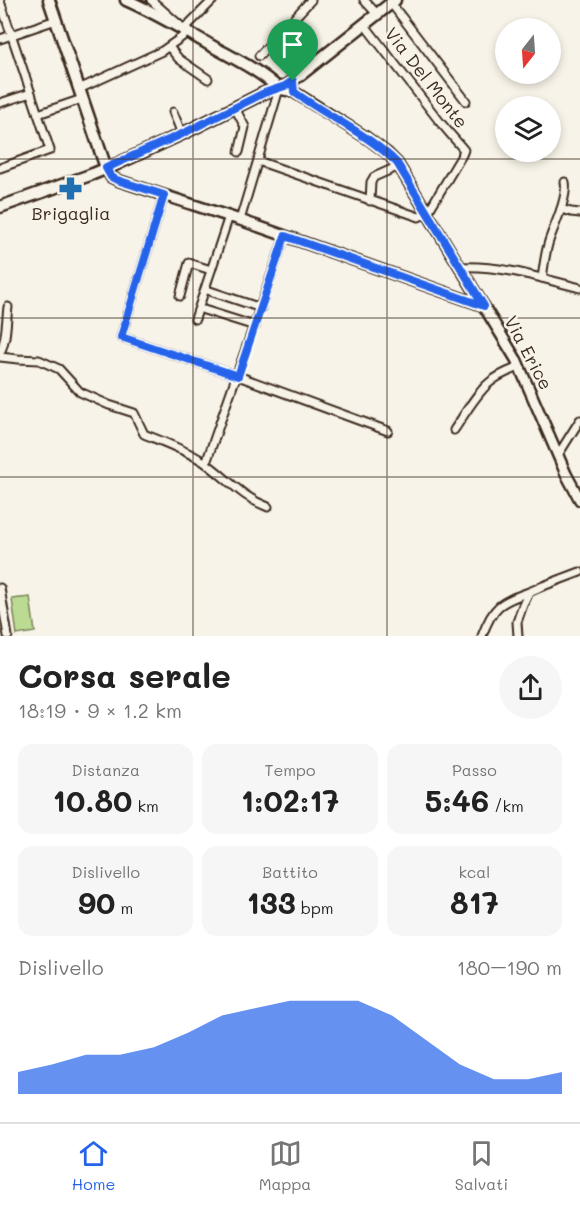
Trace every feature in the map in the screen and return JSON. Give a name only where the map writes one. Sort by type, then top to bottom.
[{"type":"main road","points":[[49,0],[106,168]]},
{"type":"main road","points":[[126,0],[265,76],[279,89]]},
{"type":"main road","points":[[0,207],[106,168],[182,134],[264,93],[294,86],[364,24],[393,2]]},
{"type":"street","points":[[151,0],[186,31]]},
{"type":"street","points":[[38,114],[169,47],[213,0]]},
{"type":"street","points":[[259,56],[311,0]]},
{"type":"street","points":[[364,0],[377,14]]},
{"type":"street","points":[[0,2],[50,150],[0,168]]},
{"type":"street","points":[[393,2],[466,101]]},
{"type":"street","points":[[0,39],[56,21]]},
{"type":"street","name":"Via Del Monte","points":[[364,24],[464,150],[428,212]]},
{"type":"street","points":[[169,47],[179,59],[208,79]]},
{"type":"street","name":"Via Erice","points":[[294,86],[387,153],[399,165],[519,367],[566,474],[580,500]]},
{"type":"street","points":[[240,220],[279,89]]},
{"type":"street","points":[[0,103],[31,93]]},
{"type":"street","points":[[235,108],[245,127],[240,152]]},
{"type":"street","points":[[173,112],[182,134]]},
{"type":"street","points":[[258,161],[419,217],[428,212]]},
{"type":"street","points":[[370,201],[371,182],[374,177],[399,165]]},
{"type":"street","points":[[106,168],[111,177],[117,180],[229,216],[484,306]]},
{"type":"street","points":[[542,278],[549,240],[566,189],[565,182]]},
{"type":"street","points":[[164,195],[121,337],[388,430]]},
{"type":"street","points":[[561,209],[580,213]]},
{"type":"street","points":[[195,319],[229,216]]},
{"type":"street","points":[[206,463],[285,236]]},
{"type":"street","points":[[180,296],[189,263],[211,270]]},
{"type":"street","points":[[460,267],[499,268],[580,288]]},
{"type":"street","points":[[210,291],[261,308]]},
{"type":"street","points":[[8,307],[3,330],[3,348],[0,355],[39,360],[59,369],[80,392],[134,413],[144,434],[206,463],[243,495],[268,507]]},
{"type":"street","points":[[204,310],[255,326]]},
{"type":"street","points":[[454,430],[489,383],[500,375],[519,367]]},
{"type":"street","points":[[558,455],[580,420]]},
{"type":"street","points":[[482,636],[494,611],[505,601],[580,572]]},
{"type":"street","points":[[0,588],[8,636]]},
{"type":"street","points":[[518,636],[517,622],[529,592]]},
{"type":"street","points":[[511,598],[523,605]]},
{"type":"green space","points":[[30,597],[35,632],[17,635],[12,599]]},
{"type":"place","name":"Brigaglia","points":[[71,188]]},
{"type":"route","points":[[293,81],[294,92],[367,138],[397,163],[484,306],[285,236],[238,376],[121,337],[164,195],[117,180],[111,177],[106,168],[293,81]]}]
